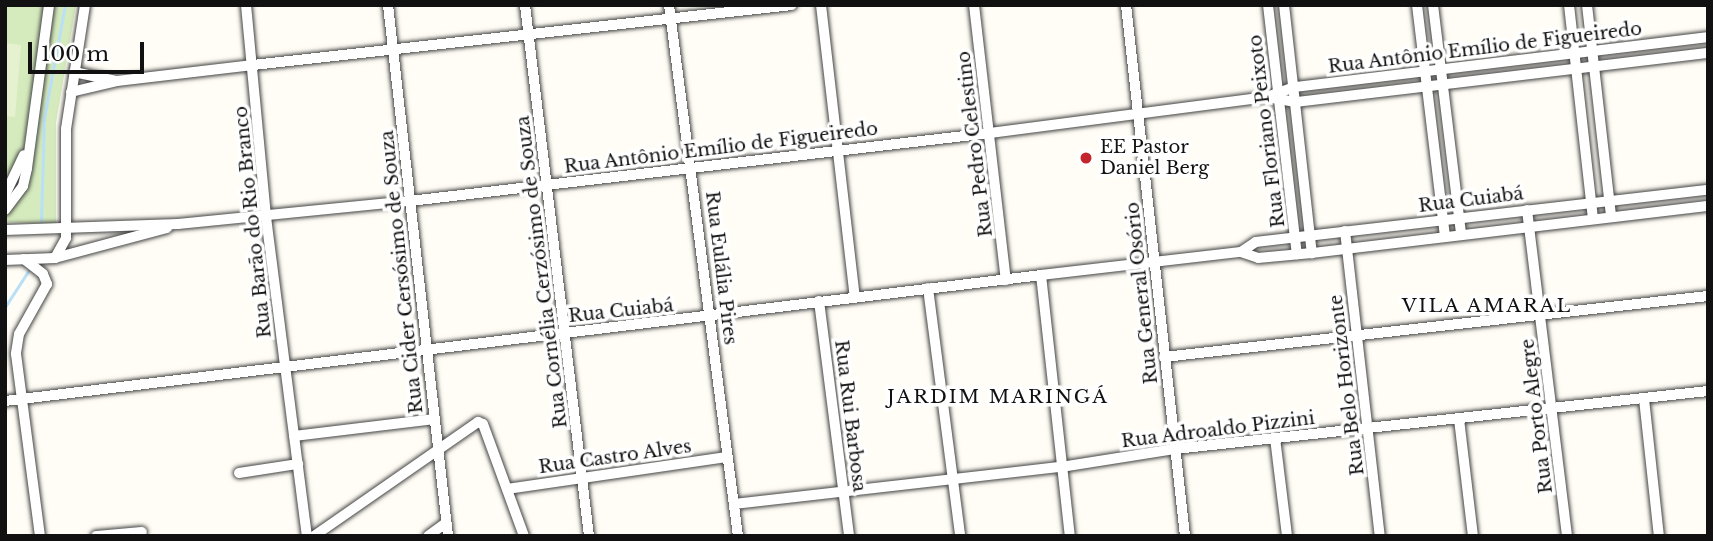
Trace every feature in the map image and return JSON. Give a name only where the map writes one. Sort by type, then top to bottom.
[{"type":"street","points":[[5,210],[23,186],[49,5]]},
{"type":"street","points":[[55,258],[65,243],[66,129],[85,5]]},
{"type":"street","name":"Rua Barão do Rio Branco","points":[[246,5],[266,217],[307,536]]},
{"type":"street","name":"Rua Cider Cersósimo de Souza","points":[[388,5],[448,536]]},
{"type":"street","name":"Rua Cornélia Cerzósimo de Souza","points":[[525,5],[589,536]]},
{"type":"street","name":"Rua Eulália Pires","points":[[669,5],[712,317],[738,536]]},
{"type":"street","points":[[71,92],[91,91],[117,81],[792,5]]},
{"type":"street","points":[[821,5],[841,150],[855,297]]},
{"type":"street","name":"Rua Pedro Celestino","points":[[974,5],[1006,280]]},
{"type":"street","name":"Rua General Osório","points":[[1126,5],[1185,536]]},
{"type":"street","name":"Rua Floriano Peixoto","points":[[1268,5],[1297,254]]},
{"type":"street","name":"Rua Floriano Peixoto","points":[[1284,5],[1312,253]]},
{"type":"street","points":[[1417,5],[1445,235]]},
{"type":"street","points":[[1433,5],[1461,234]]},
{"type":"street","points":[[1569,5],[1593,218]]},
{"type":"street","points":[[1587,5],[1611,216]]},
{"type":"street","name":"Rua Antônio Emílio de Figueiredo","points":[[5,230],[178,224],[410,201],[990,132],[1267,97],[1279,89],[1708,37]]},
{"type":"street","name":"Rua Antônio Emílio de Figueiredo","points":[[1267,97],[1281,103],[1296,102],[1708,53]]},
{"type":"street","points":[[74,72],[117,81]]},
{"type":"street","points":[[91,74],[91,91]]},
{"type":"street","points":[[5,195],[26,151]]},
{"type":"street","name":"Rua Cuiabá","points":[[1241,252],[1256,242],[1708,190]]},
{"type":"street","name":"Rua Cuiabá","points":[[5,401],[1241,252],[1258,258],[1312,253],[1445,235],[1708,206]]},
{"type":"street","name":"Rua Porto Alegre","points":[[1527,210],[1567,536]]},
{"type":"street","name":"Rua Antônio Emílio de Figueiredo","points":[[5,260],[55,258],[178,224]]},
{"type":"street","name":"Rua Belo Horizonte","points":[[1345,231],[1380,536]]},
{"type":"street","points":[[24,259],[43,275],[45,288],[19,334],[16,354],[40,536]]},
{"type":"street","points":[[1041,275],[1070,536]]},
{"type":"street","points":[[928,288],[960,536]]},
{"type":"street","points":[[1164,357],[1708,296]]},
{"type":"street","name":"Rua Rui Barbosa","points":[[819,301],[849,536]]},
{"type":"street","name":"Rua Adroaldo Pizzini","points":[[734,504],[954,481],[1175,449],[1708,391]]},
{"type":"street","points":[[1644,399],[1659,536]]},
{"type":"street","points":[[294,436],[435,419]]},
{"type":"street","points":[[1459,419],[1473,536]]},
{"type":"street","points":[[314,536],[478,422],[483,424],[524,536]]},
{"type":"street","points":[[1275,438],[1287,536]]},
{"type":"street","name":"Rua Castro Alves","points":[[507,489],[727,457]]},
{"type":"street","points":[[239,473],[298,464]]},
{"type":"street","points":[[428,536],[446,523]]},
{"type":"street","points":[[96,536],[142,532]]},
{"type":"green space","points":[[5,5],[76,5],[56,123],[56,224],[5,222]]},
{"type":"green space","points":[[5,43],[21,45],[15,117],[5,116]]},
{"type":"waterway","points":[[41,221],[44,119],[65,5]]},
{"type":"waterway","points":[[5,307],[31,267]]},
{"type":"place","name":"EE Pastor Daniel Berg","points":[[1086,158]]},
{"type":"district","name":"VILA AMARAL","points":[[1487,306]]},
{"type":"district","name":"JARDIM MARINGÁ","points":[[998,397]]}]
